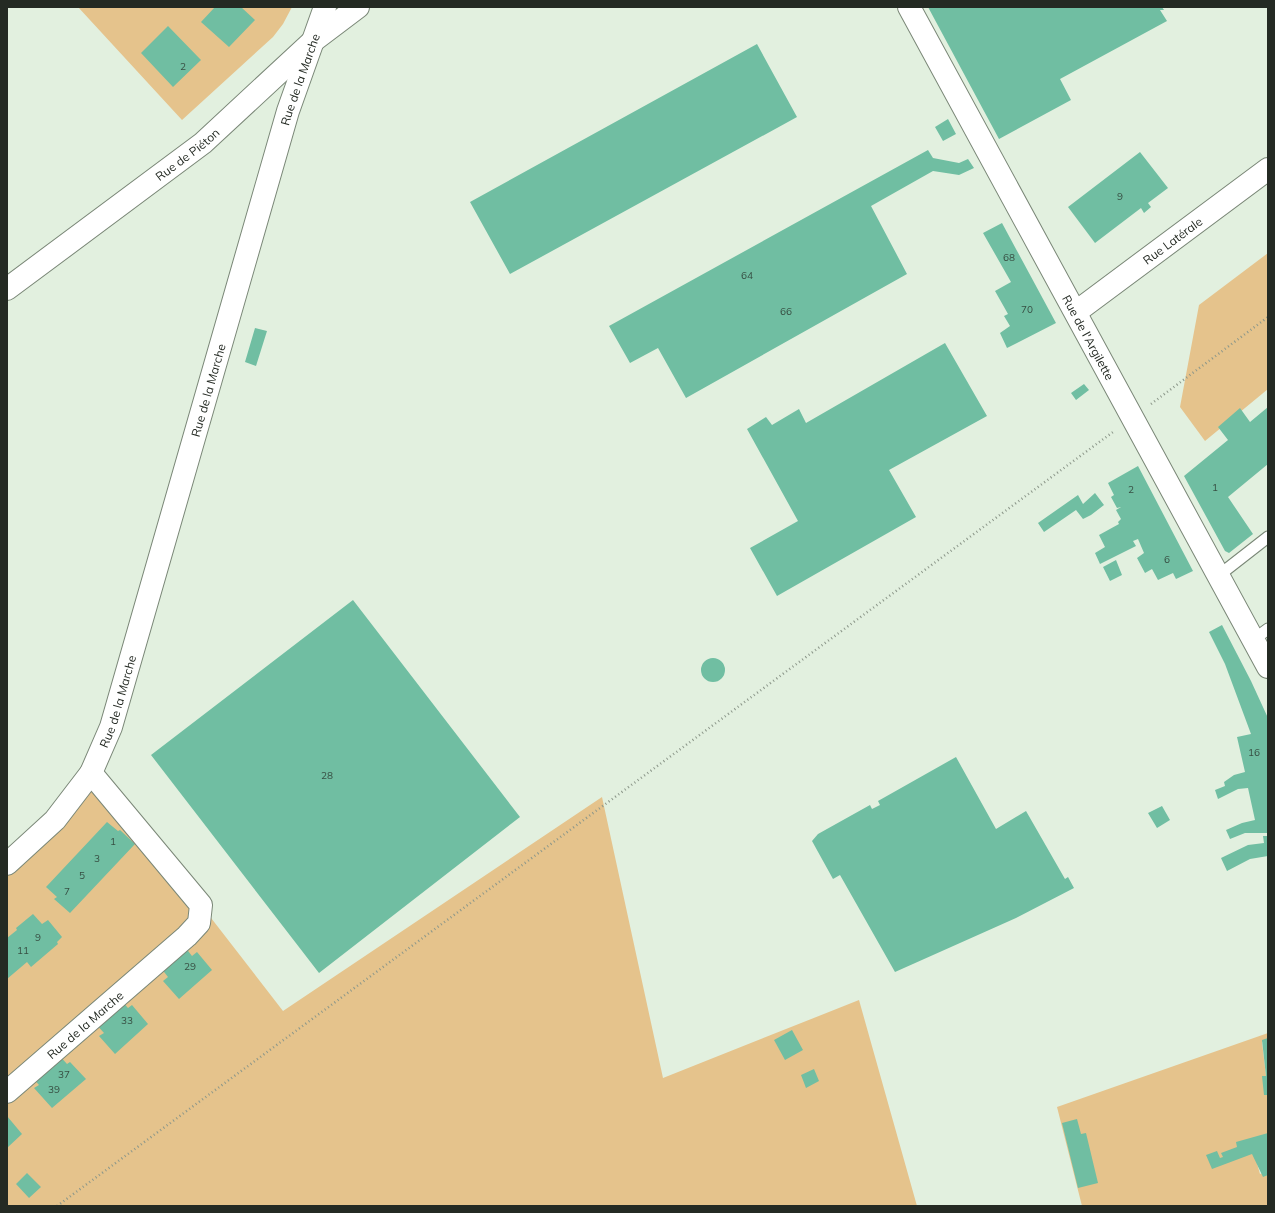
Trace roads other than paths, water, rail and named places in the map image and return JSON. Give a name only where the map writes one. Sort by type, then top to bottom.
[{"type":"street","name":"Rue de la Marche","points":[[7,864],[55,820],[91,774],[111,727],[288,112],[325,7]]},
{"type":"street","name":"Rue de Piéton","points":[[7,289],[203,143],[314,41],[358,7]]},
{"type":"street","name":"Rue de l'Argilette","points":[[909,7],[1076,312],[1218,576],[1260,634],[1268,667]]},
{"type":"street","name":"Rue Latérale","points":[[1076,312],[1268,169]]},
{"type":"street","name":"Rue de la Marche","points":[[7,1092],[187,936],[199,923],[202,905],[91,774]]},
{"type":"lane","points":[[1218,576],[1268,537]]}]
